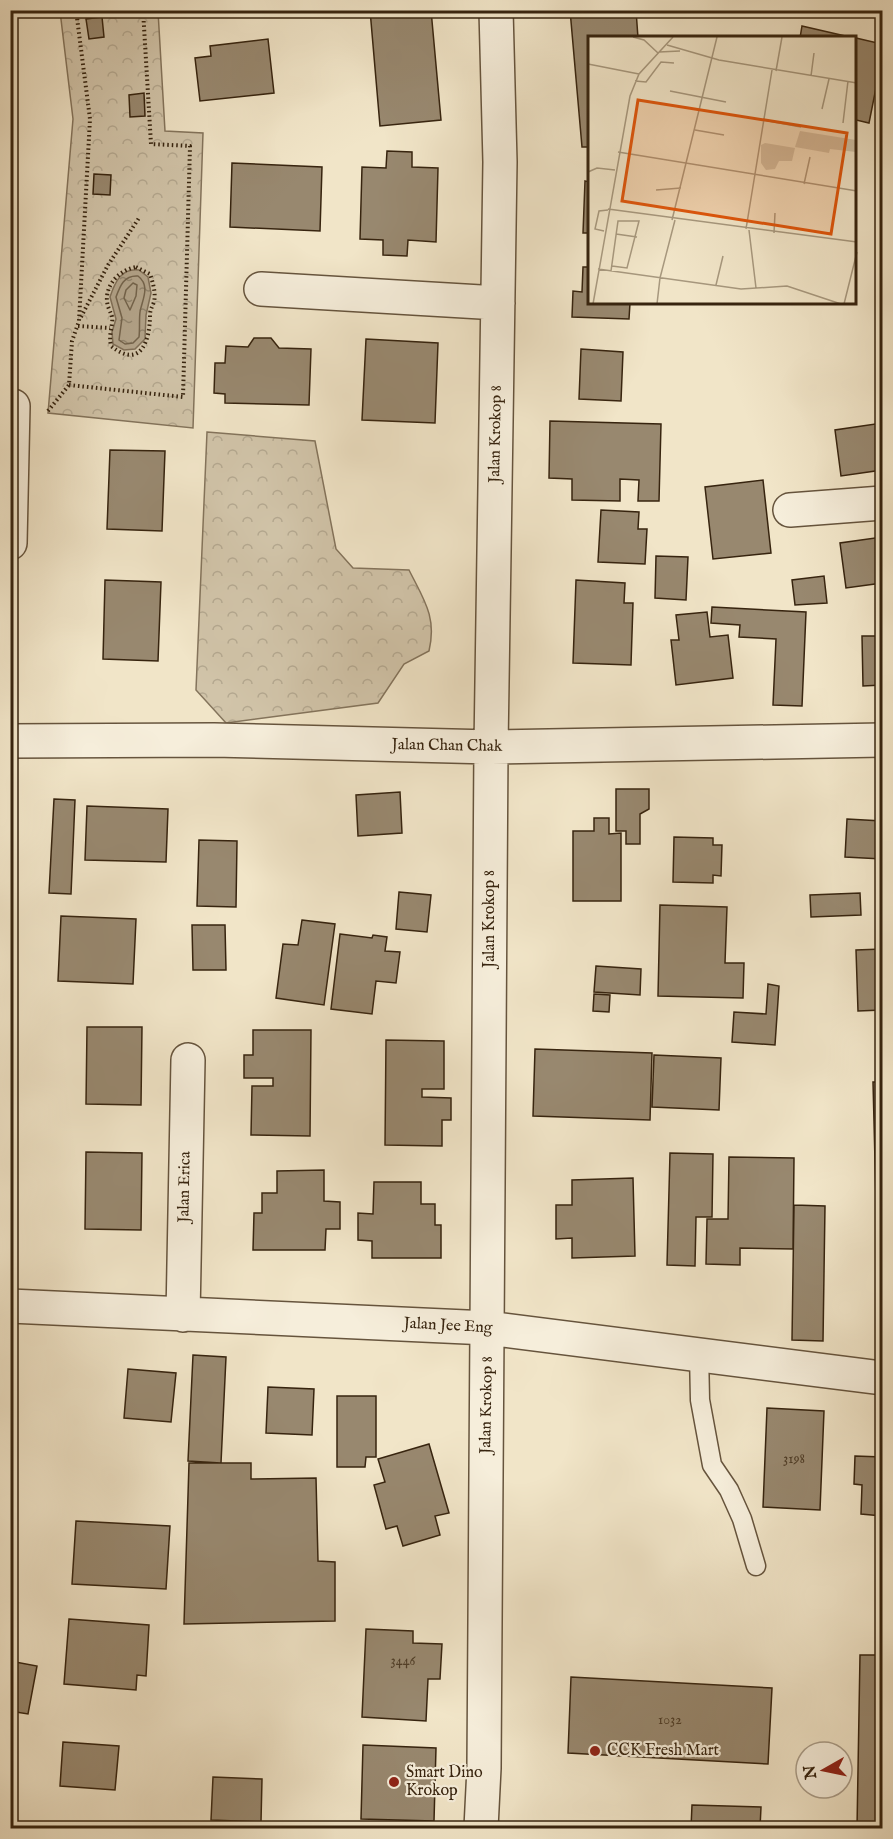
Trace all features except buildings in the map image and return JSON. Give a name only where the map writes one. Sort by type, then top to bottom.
[{"type":"street","name":"Jalan Krokop 8","points":[[481,1828],[484,1768],[491,747],[500,162],[496,10]]},
{"type":"street","points":[[261,289],[498,303]]},
{"type":"street","points":[[10,543],[13,406]]},
{"type":"street","points":[[790,510],[882,503]]},
{"type":"street","name":"Jalan Chan Chak","points":[[10,741],[214,740],[491,747],[882,740]]},
{"type":"street","name":"Jalan Erica","points":[[183,1314],[188,1060]]},
{"type":"street","name":"Jalan Jee Eng","points":[[10,1306],[488,1328],[699,1352],[882,1378]]},
{"type":"lane","points":[[699,1352],[700,1400],[712,1465],[729,1490],[742,1519],[756,1566]]},
{"type":"path","points":[[76,10],[90,119],[79,323]]},
{"type":"path","points":[[69,385],[183,397],[190,146],[151,144],[143,10]]},
{"type":"path","points":[[48,411],[69,385],[72,341],[79,323],[108,265],[139,218]]},
{"type":"path","points":[[128,268],[144,269],[150,274],[154,293],[147,343],[136,353],[118,351],[111,346],[109,334],[111,328],[112,314],[108,309],[107,295],[112,281],[128,268]]},
{"type":"path","points":[[79,323],[111,328]]},
{"type":"green space","points":[[60,11],[158,11],[165,131],[203,133],[193,428],[48,413],[73,119]]},
{"type":"green space","points":[[207,432],[315,441],[336,549],[353,568],[409,570],[428,609],[431,628],[429,651],[404,664],[378,703],[226,723],[196,690]]},
{"type":"water","points":[[139,270],[148,277],[151,293],[146,315],[145,339],[135,349],[124,350],[113,344],[112,332],[116,319],[110,297],[123,274]]},
{"type":"place","name":"CCK Fresh Mart","points":[[595,1751]]},
{"type":"place","name":"Smart Dino Krokop","points":[[394,1782]]}]
